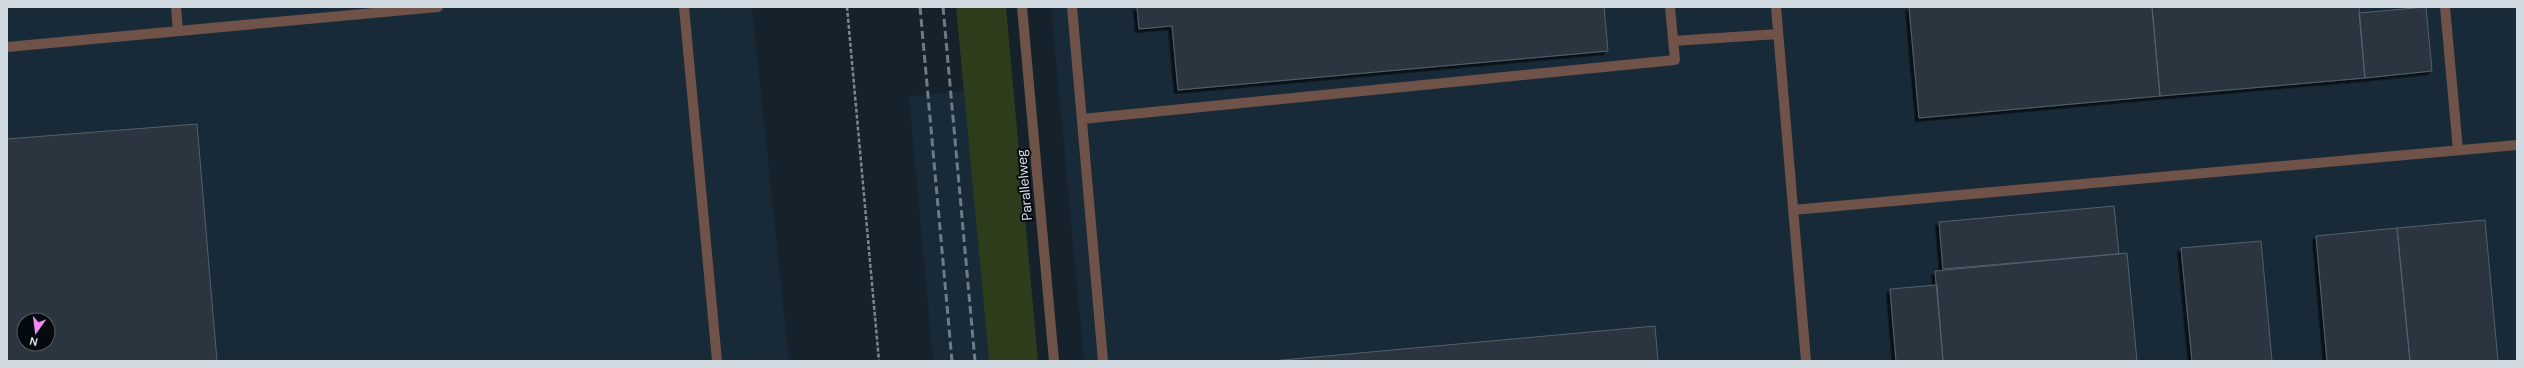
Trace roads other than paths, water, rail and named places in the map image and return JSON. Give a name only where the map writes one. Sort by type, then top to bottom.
[{"type":"street","points":[[176,7],[178,31]]},
{"type":"street","points":[[7,47],[438,7]]},
{"type":"street","points":[[684,7],[717,361]]},
{"type":"street","name":"Parallelweg","points":[[1022,7],[1054,361]]},
{"type":"street","points":[[1072,7],[1103,361]]},
{"type":"street","points":[[1082,119],[1675,60],[1670,7]]},
{"type":"street","points":[[1776,7],[1806,361]]},
{"type":"street","points":[[2445,7],[2458,150]]},
{"type":"street","points":[[1673,41],[1778,34]]},
{"type":"street","points":[[1793,210],[2517,145]]},
{"type":"railway","points":[[920,7],[952,361]]},
{"type":"railway","points":[[943,7],[975,361]]}]
